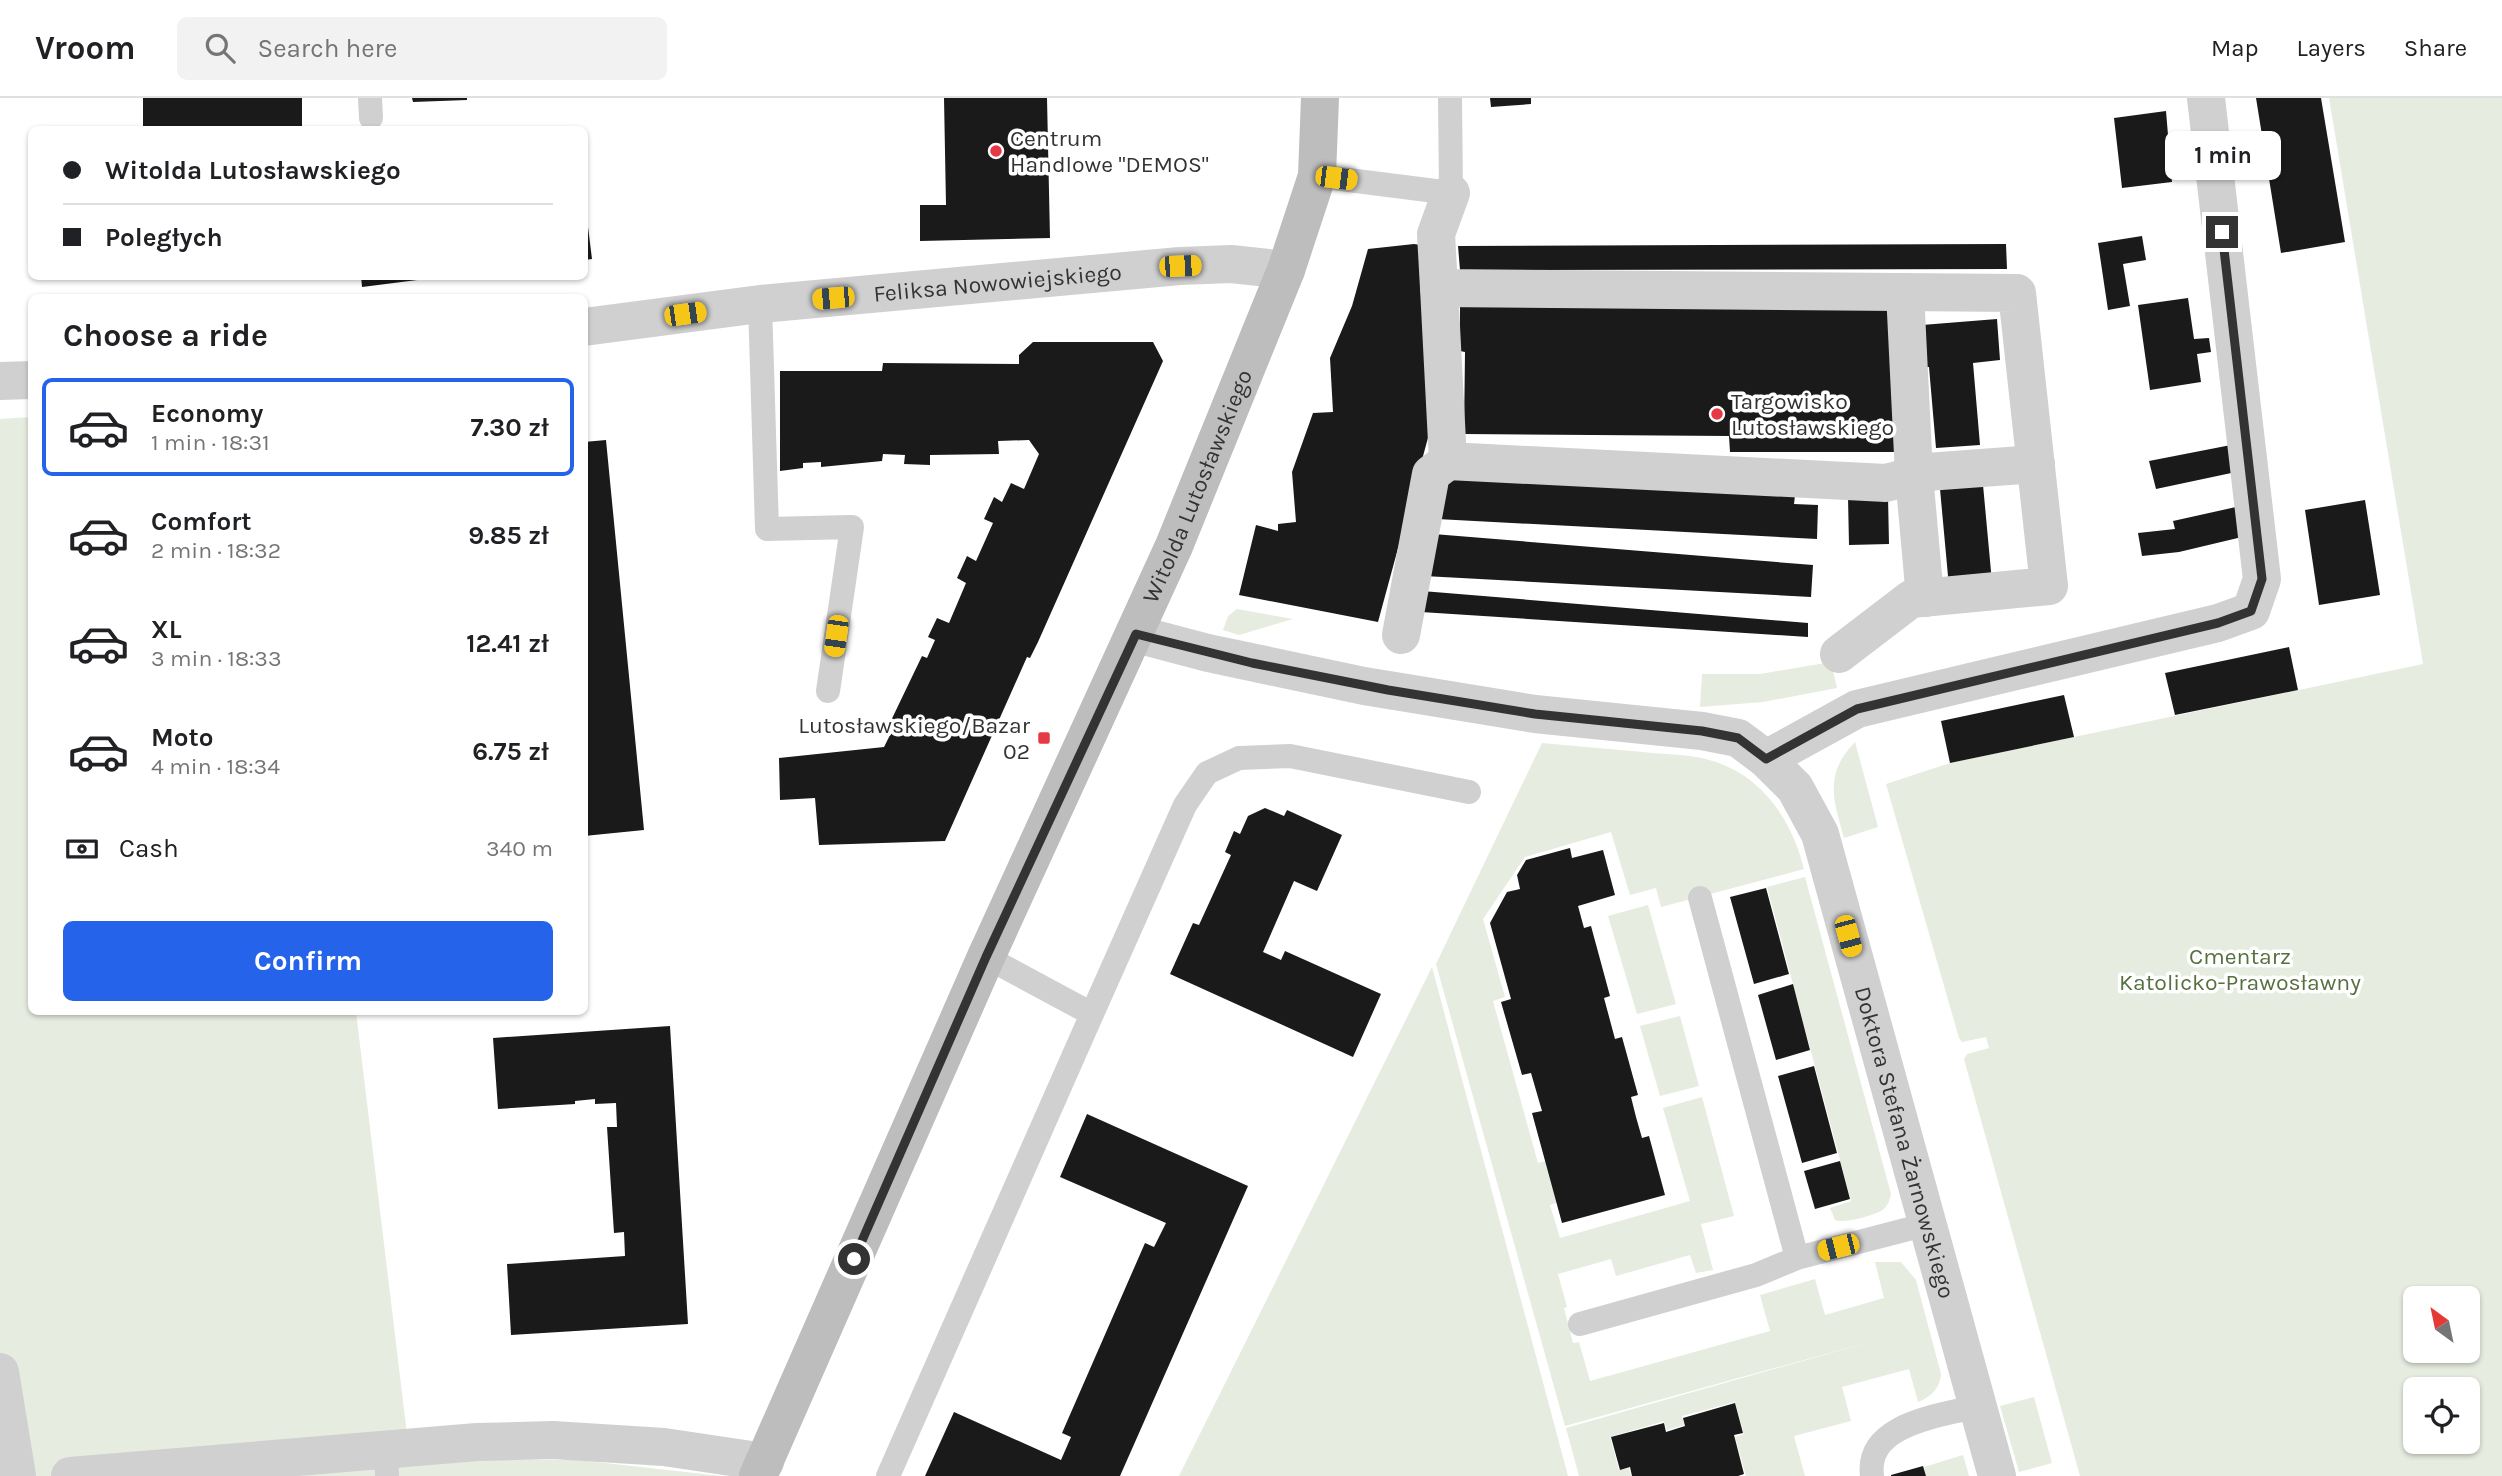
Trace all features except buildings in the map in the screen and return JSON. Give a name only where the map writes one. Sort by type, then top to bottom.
[{"type":"street","name":"Witolda Lutosławskiego","points":[[761,1469],[986,957],[1174,546],[1286,270],[1317,176],[1320,98]]},
{"type":"street","points":[[1766,759],[1857,709],[2218,623],[2251,611],[2262,579],[2206,98]]},
{"type":"street","points":[[1448,461],[1436,234],[1451,193]]},
{"type":"street","name":"Feliksa Nowowiejskiego","points":[[588,326],[760,304],[1180,266],[1231,264],[1286,270]]},
{"type":"street","points":[[1440,288],[2017,293],[2049,586],[1911,599],[1839,654]]},
{"type":"street","points":[[1905,292],[1914,475],[1925,597]]},
{"type":"street","points":[[0,381],[28,380]]},
{"type":"street","points":[[1401,635],[1431,474],[1448,461],[1886,483],[1927,472],[2036,464]]},
{"type":"street","name":"Doktora Stefana Żarnowskiego","points":[[1136,634],[1252,663],[1390,690],[1535,714],[1702,731],[1738,738],[1766,759],[1795,788],[1820,834],[1997,1476]]},
{"type":"street","points":[[0,1372],[17,1476]]},
{"type":"street","points":[[70,1476],[386,1463],[477,1442],[553,1440],[664,1447],[761,1469]]},
{"type":"lane","points":[[1317,176],[1451,193],[1450,98]]},
{"type":"lane","points":[[760,304],[767,529],[852,527],[828,691]]},
{"type":"lane","points":[[888,1476],[1185,805],[1208,773],[1239,758],[1290,756],[1469,792]]},
{"type":"lane","points":[[1700,898],[1797,1258]]},
{"type":"lane","points":[[986,957],[1092,1014]]},
{"type":"lane","points":[[1580,1324],[1756,1275],[1797,1258],[1928,1224]]},
{"type":"lane","points":[[1872,1476],[1875,1451],[1890,1434],[1903,1426],[1978,1406]]},
{"type":"green space","name":"Cmentarz Katolicko-Prawosławny","points":[[2329,98],[2502,98],[2502,1476],[2080,1476],[1964,1059],[1967,1054],[1989,1048],[1986,1037],[1962,1042],[1959,1038],[1886,784],[1950,763],[2423,664]]},
{"type":"green space","points":[[28,417],[28,1015],[356,1015],[410,1459],[578,1460],[721,1476],[0,1476],[0,419]]},
{"type":"green space","points":[[1237,609],[1293,619],[1239,635],[1223,630],[1228,616]]},
{"type":"green space","points":[[1831,662],[1837,688],[1763,702],[1700,707],[1702,674],[1760,674]]},
{"type":"green space","points":[[1855,742],[1878,827],[1844,838],[1834,799],[1835,776],[1845,754]]},
{"type":"green space","points":[[1542,743],[1683,755],[1717,762],[1753,782],[1767,796],[1790,830],[1798,849],[1804,869],[1661,907],[1656,888],[1630,895],[1611,832],[1525,857],[1483,919],[1505,997],[1493,1001],[1538,1163],[1554,1159],[1565,1200],[1550,1205],[1560,1238],[1690,1201],[1663,1108],[1702,1097],[1734,1216],[1701,1224],[1713,1270],[1696,1273],[1690,1255],[1616,1276],[1611,1259],[1558,1274],[1573,1343],[1579,1342],[1590,1381],[1770,1331],[1760,1295],[1815,1279],[1825,1315],[1884,1298],[1875,1262],[1901,1262],[1916,1280],[1941,1374],[1937,1388],[1918,1402],[1909,1369],[1842,1387],[1851,1421],[1794,1436],[1805,1476],[1746,1476],[1735,1437],[1744,1434],[1735,1402],[1682,1416],[1684,1425],[1667,1430],[1664,1421],[1610,1437],[1619,1470],[1629,1468],[1631,1476],[1579,1476],[1566,1428],[1880,1339],[1565,1426],[1436,964]]},
{"type":"green space","points":[[1805,877],[1891,1194],[1884,1209],[1845,1221],[1835,1220],[1830,1208],[1851,1201],[1767,887]]},
{"type":"green space","points":[[1648,905],[1676,1004],[1637,1014],[1608,916]]},
{"type":"green space","points":[[1432,967],[1568,1476],[1179,1476]]},
{"type":"green space","points":[[1680,1016],[1699,1086],[1660,1096],[1640,1026]]},
{"type":"green space","points":[[2034,1397],[2052,1463],[2019,1472],[2000,1406]]},
{"type":"green space","points":[[1963,1455],[1969,1476],[1926,1476],[1924,1467]]},
{"type":"place","name":"Centrum Handlowe \"DEMOS\"","points":[[996,151]]},
{"type":"place","name":"Targowisko Lutosławskiego","points":[[1717,414]]},
{"type":"place","name":"Lutosławskiego/Bazar 02","points":[[1044,738]]},
{"type":"route","points":[[854,1259],[986,957],[1136,634],[1252,663],[1388,690],[1535,714],[1702,731],[1738,738],[1766,759],[1857,709],[2218,623],[2251,611],[2262,579],[2222,232]]}]
